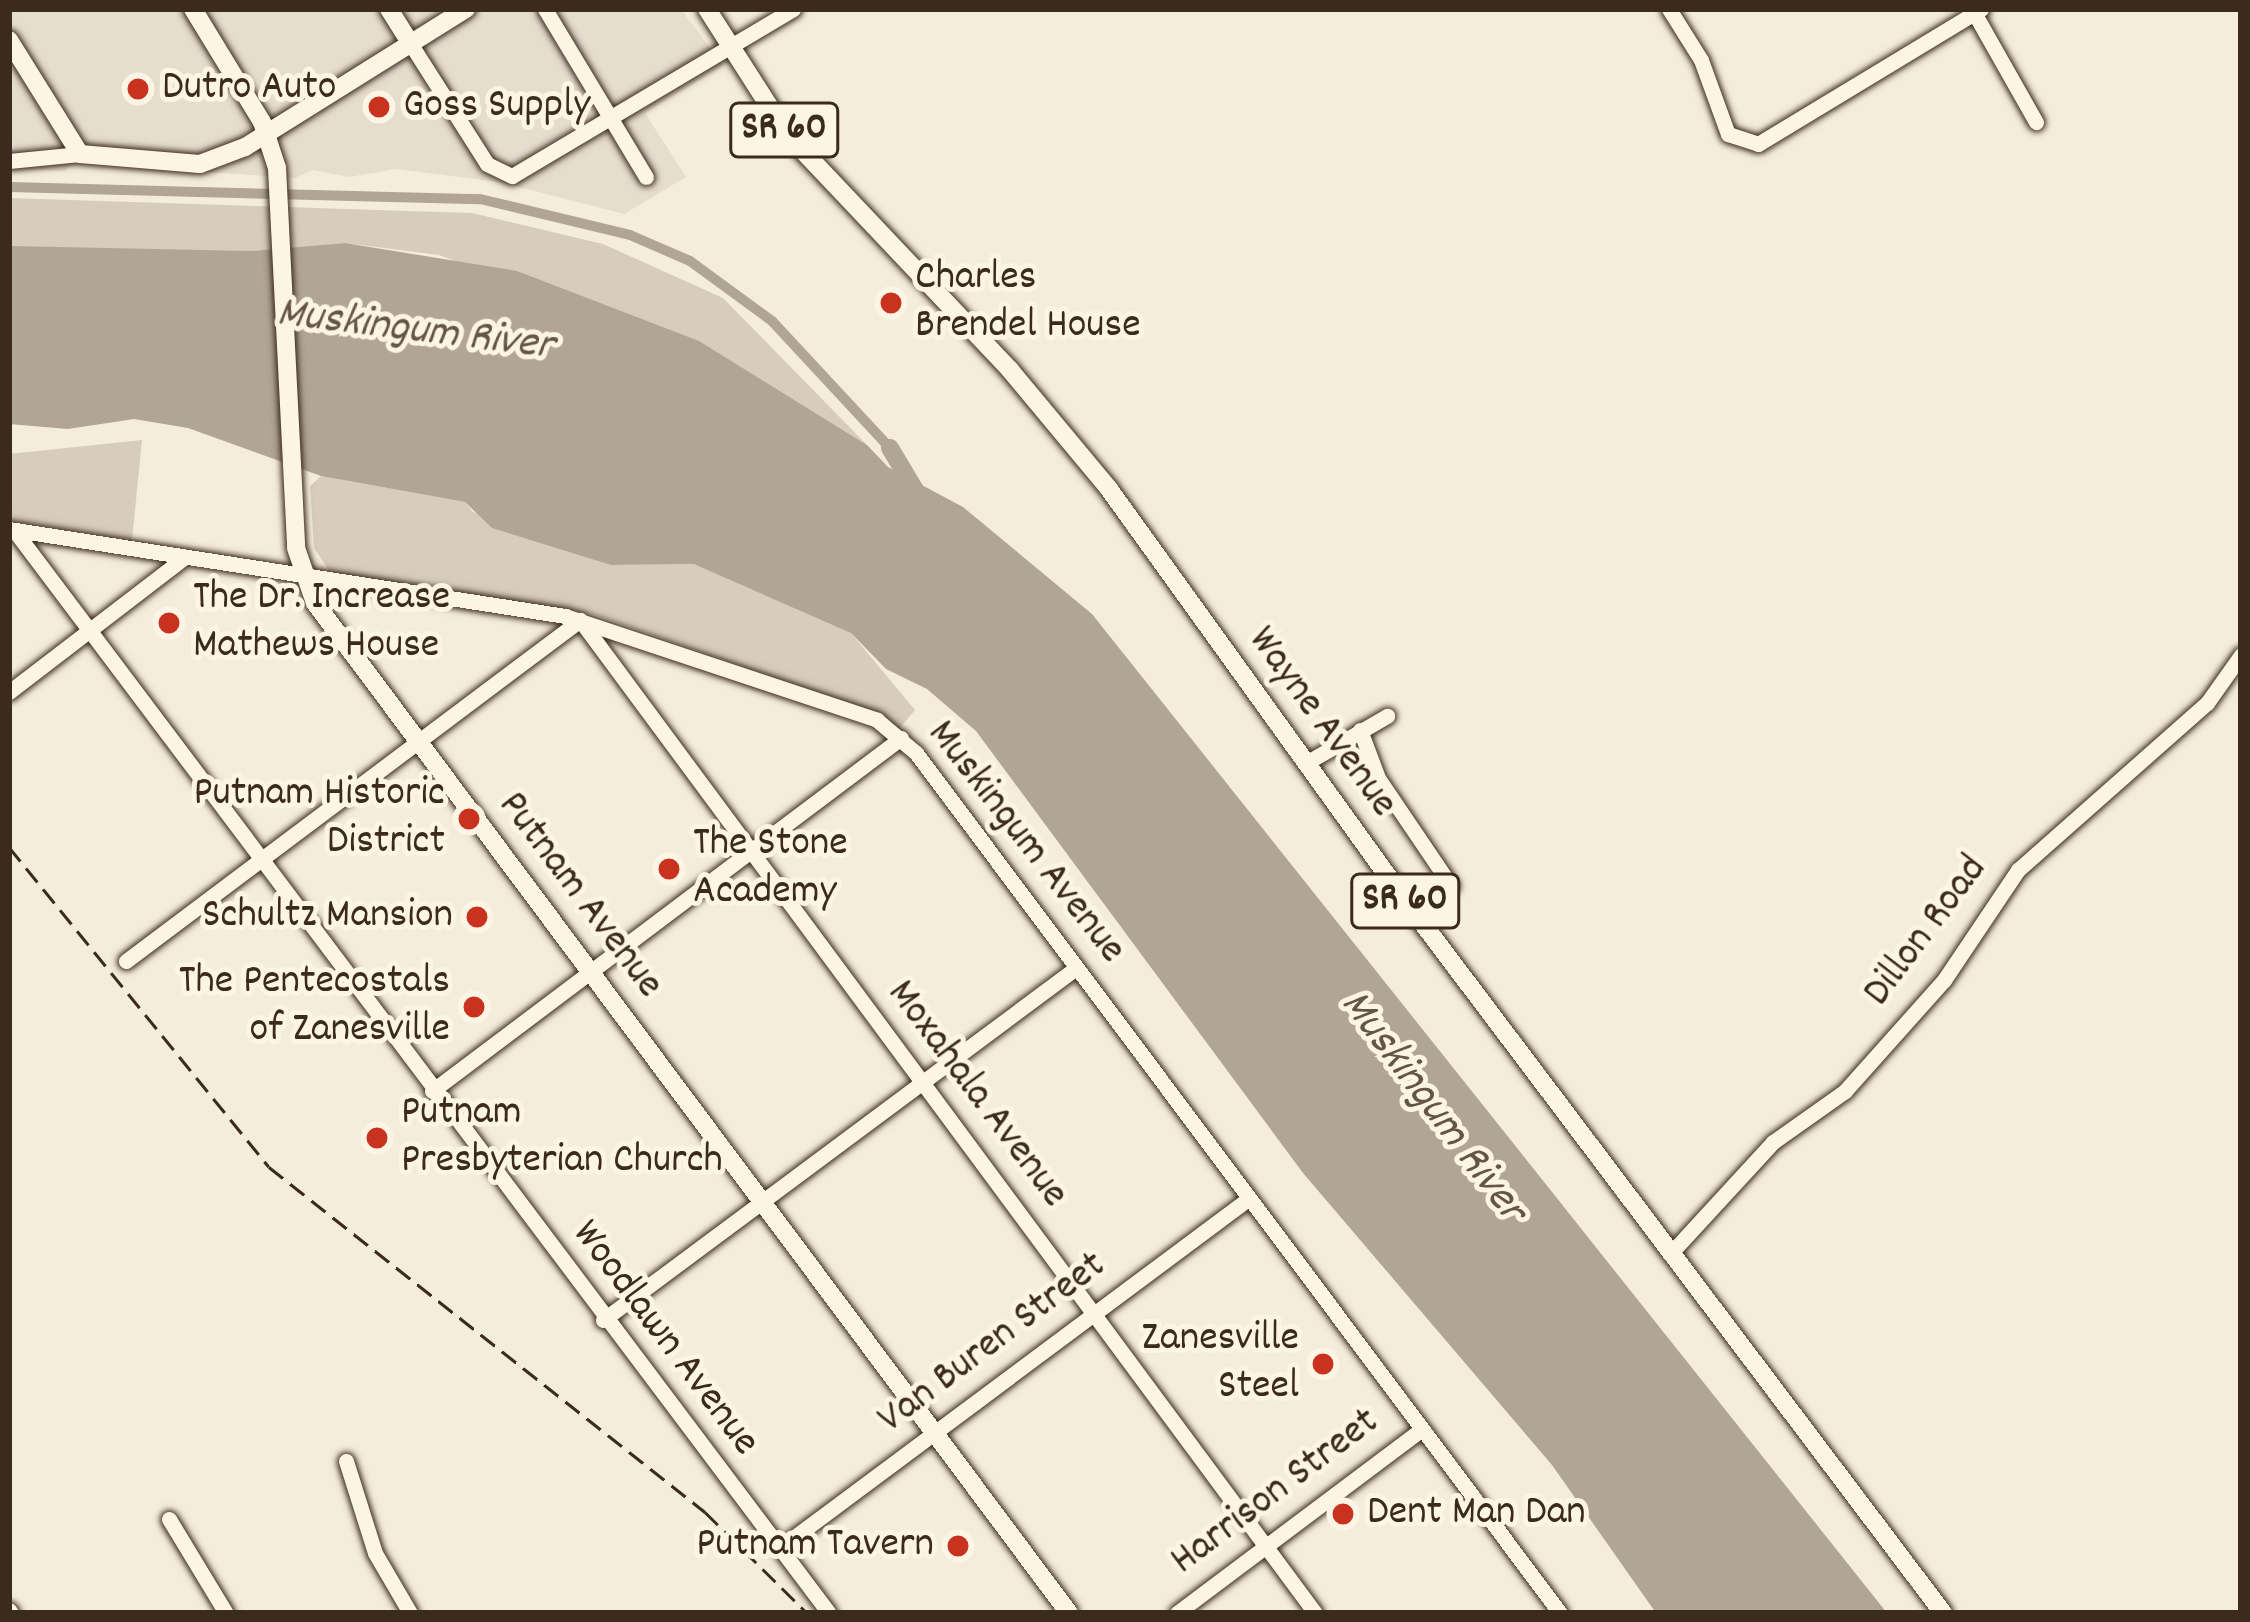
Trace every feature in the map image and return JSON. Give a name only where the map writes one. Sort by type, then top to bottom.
[{"type":"main road","name":"Putnam Avenue","points":[[193,9],[267,134],[277,168],[295,523],[303,575],[315,603],[1070,1613]]},
{"type":"main road","points":[[389,9],[410,44]]},
{"type":"main road","points":[[9,40],[80,154],[200,164],[267,134],[466,9]]},
{"type":"main road","name":"Wayne Avenue","points":[[707,9],[807,157],[1063,431],[1670,1254],[1943,1613]]},
{"type":"street","points":[[544,9],[646,177]]},
{"type":"street","points":[[410,44],[487,164],[504,175],[531,171],[793,9]]},
{"type":"street","points":[[1670,9],[1701,60],[1728,134],[1758,144],[1976,10],[2036,122]]},
{"type":"street","points":[[9,161],[80,154]]},
{"type":"street","name":"Muskingum Avenue","points":[[12,529],[580,620],[877,720],[901,738],[1560,1613]]},
{"type":"street","name":"Woodlawn Avenue","points":[[12,529],[603,1320],[830,1613]]},
{"type":"street","points":[[9,692],[185,557]]},
{"type":"street","points":[[126,961],[580,620]]},
{"type":"street","name":"Moxahala Avenue","points":[[580,620],[748,853],[1316,1613]]},
{"type":"street","name":"Dillon Road","points":[[1670,1254],[1773,1142],[1845,1091],[1944,980],[2018,870],[2207,704],[2241,655]]},
{"type":"street","points":[[1306,763],[1387,716]]},
{"type":"street","points":[[1360,730],[1378,778],[1451,886]]},
{"type":"street","points":[[432,1091],[901,738]]},
{"type":"street","points":[[603,1320],[1076,968]]},
{"type":"street","name":"Van Buren Street","points":[[781,1547],[1248,1199]]},
{"type":"street","name":"Harrison Street","points":[[1177,1613],[1419,1431]]},
{"type":"street","points":[[346,1461],[375,1552],[410,1613]]},
{"type":"street","points":[[169,1519],[226,1613]]},
{"type":"shaded area","points":[[9,9],[681,9],[723,66],[645,113],[686,177],[624,214],[499,182],[396,169],[349,177],[313,170],[295,178],[73,163],[65,171],[9,169]]},
{"type":"shaded area","points":[[9,198],[472,213],[603,244],[723,298],[867,445],[739,366],[439,255],[345,243],[252,251],[22,249],[9,246]]},
{"type":"shaded area","points":[[142,440],[132,540],[9,521],[9,454]]},
{"type":"shaded area","points":[[321,476],[465,502],[473,512],[611,565],[694,564],[750,582],[851,633],[915,710],[899,729],[871,711],[593,614],[330,572],[314,548],[310,486]]},
{"type":"water","points":[[345,243],[517,271],[699,341],[867,445],[888,467],[963,507],[1092,614],[1887,1613],[1656,1613],[1552,1465],[1303,1173],[976,731],[927,689],[886,669],[851,633],[694,564],[611,565],[492,528],[465,502],[321,476],[188,428],[134,419],[68,429],[9,424],[9,246],[252,251]]},
{"type":"waterway","name":"Muskingum River","points":[[9,187],[480,199],[630,235],[690,261],[772,321],[890,448]]},
{"type":"waterway","name":"Muskingum River","points":[[890,448],[921,500]]},
{"type":"railway","points":[[9,847],[269,1167],[705,1512],[807,1613]]},
{"type":"place","name":"Dutro Auto","points":[[138,89]]},
{"type":"place","name":"Goss Supply","points":[[379,107]]},
{"type":"place","name":"Charles Brendel House","points":[[891,303]]},
{"type":"place","name":"The Dr. Increase Mathews House","points":[[169,623]]},
{"type":"place","name":"Putnam Historic District","points":[[469,819]]},
{"type":"place","name":"The Stone Academy","points":[[669,869]]},
{"type":"place","name":"Schultz Mansion","points":[[477,917]]},
{"type":"place","name":"The Pentecostals of Zanesville","points":[[474,1007]]},
{"type":"place","name":"Putnam Presbyterian Church","points":[[377,1138]]},
{"type":"place","name":"Zanesville Steel","points":[[1323,1364]]},
{"type":"place","name":"Dent Man Dan","points":[[1343,1514]]},
{"type":"place","name":"Putnam Tavern","points":[[958,1546]]}]
